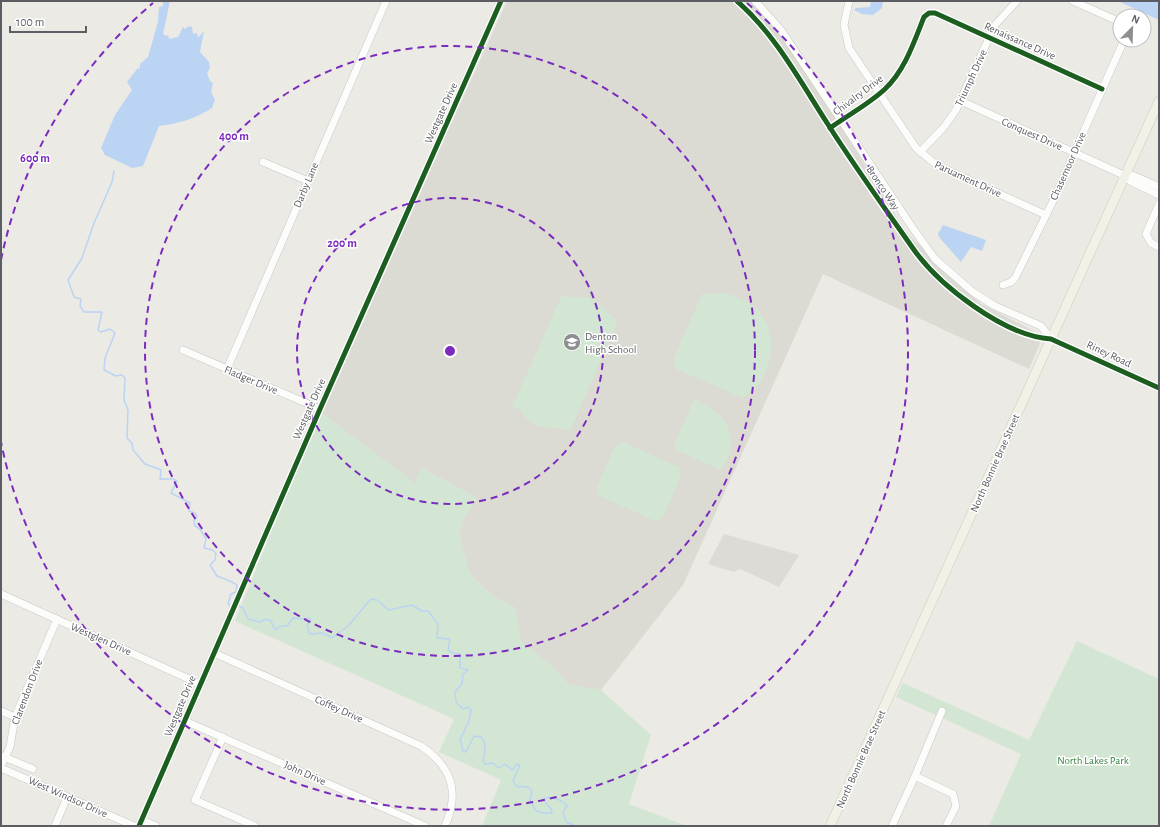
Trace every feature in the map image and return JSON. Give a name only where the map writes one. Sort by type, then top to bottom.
[{"type":"main road","name":"North Bonnie Brae Street","points":[[830,826],[1051,339],[1156,115],[1159,101]]},
{"type":"street","name":"Darby Lane","points":[[227,369],[386,1]]},
{"type":"street","name":"Westgate Drive","points":[[140,826],[200,684],[501,1]]},
{"type":"street","name":"Bronco Way","points":[[737,1],[751,15],[785,57],[830,128],[922,263],[939,280],[975,307],[1036,338],[1051,339]]},
{"type":"street","name":"Bronco Way","points":[[755,1],[781,30],[935,259],[973,292],[995,306],[1041,326],[1051,339]]},
{"type":"street","name":"Paruament Drive","points":[[849,1],[844,18],[846,41],[851,53],[878,94],[920,152],[938,166],[1046,215]]},
{"type":"street","name":"Triumph Drive","points":[[920,152],[947,123],[961,101],[998,21],[1017,1]]},
{"type":"street","points":[[1073,1],[1086,4],[1112,18]]},
{"type":"street","name":"Chivalry Drive","points":[[830,128],[891,83],[903,65],[924,17],[929,13]]},
{"type":"street","name":"Renaissance Drive","points":[[929,13],[935,13],[1102,89]]},
{"type":"street","name":"Chasemoor Drive","points":[[1003,285],[1014,281],[1046,215],[1120,48]]},
{"type":"street","name":"Conquest Drive","points":[[961,101],[1127,176]]},
{"type":"street","points":[[263,162],[308,181]]},
{"type":"street","points":[[1159,186],[1132,175],[1127,176],[1130,181],[1159,195]]},
{"type":"street","points":[[1159,204],[1156,220],[1146,234],[1151,243],[1159,247]]},
{"type":"street","name":"Riney Road","points":[[1051,339],[1159,388]]},
{"type":"street","name":"Fladger Drive","points":[[183,350],[320,410]]},
{"type":"street","name":"Westglen Drive","points":[[1,594],[200,684]]},
{"type":"street","name":"Clarendon Drive","points":[[1,767],[3,756],[10,746],[15,717],[57,619]]},
{"type":"street","name":"Coffey Drive","points":[[214,653],[421,746],[438,758],[451,780],[452,805],[445,826]]},
{"type":"street","points":[[1,711],[15,717]]},
{"type":"street","points":[[892,826],[942,711]]},
{"type":"street","name":"John Drive","points":[[185,721],[425,826]]},
{"type":"street","points":[[223,737],[195,800],[255,826]]},
{"type":"street","points":[[3,756],[33,769]]},
{"type":"street","name":"West Windsor Drive","points":[[1,767],[134,826]]},
{"type":"street","points":[[915,776],[953,794],[956,806],[946,826]]},
{"type":"street","points":[[55,826],[67,797]]},
{"type":"street","points":[[140,826],[147,822],[156,826]]},
{"type":"shaded area","name":"Denton High School","points":[[507,1],[753,1],[789,42],[906,232],[980,303],[1043,336],[1029,369],[823,274],[683,585],[601,690],[569,685],[552,666],[521,642],[514,607],[492,596],[469,573],[459,534],[463,519],[477,498],[422,468],[415,484],[320,412]]},
{"type":"shaded area","points":[[724,534],[799,555],[779,587],[740,569],[734,572],[708,564]]},
{"type":"green space","points":[[725,293],[744,300],[757,308],[766,323],[770,335],[770,359],[766,371],[761,381],[743,398],[676,369],[673,360],[702,294]]},
{"type":"green space","points":[[562,295],[592,299],[600,304],[614,319],[618,321],[570,431],[537,426],[526,418],[521,410],[512,407]]},
{"type":"green space","points":[[694,399],[716,412],[726,424],[731,440],[728,458],[721,470],[676,450],[674,445]]},
{"type":"green space","points":[[320,412],[415,483],[422,468],[477,498],[463,519],[459,534],[469,573],[492,596],[515,607],[521,642],[552,666],[569,685],[601,690],[651,735],[629,804],[687,826],[482,826],[501,780],[439,752],[454,719],[235,621]]},
{"type":"green space","points":[[621,441],[681,468],[679,472],[682,474],[663,518],[660,517],[658,522],[597,495],[599,491],[596,489],[616,444],[619,445]]},
{"type":"green space","name":"North Lakes Park","points":[[1077,641],[1159,679],[1159,826],[989,826],[1021,754],[896,697],[903,683],[1029,740]]},
{"type":"water","points":[[163,1],[170,1],[163,34],[166,36],[168,35],[169,39],[178,37],[183,27],[185,29],[189,26],[192,27],[193,34],[197,33],[198,38],[204,31],[200,52],[209,62],[210,68],[207,73],[210,81],[213,83],[211,92],[215,100],[212,108],[193,118],[159,126],[143,166],[132,168],[105,155],[101,148],[115,115],[132,90],[127,82],[137,69],[140,68],[140,64],[148,57],[158,22],[159,7],[163,6]]},
{"type":"water","points":[[871,1],[883,1],[882,8],[873,15],[862,14],[854,10],[856,8],[870,7]]},
{"type":"water","points":[[1118,1],[1159,1],[1159,20],[1152,17],[1152,8],[1133,8]]},
{"type":"water","points":[[943,225],[986,240],[982,251],[971,247],[961,262],[939,237],[938,234]]},
{"type":"waterway","points":[[114,171],[112,182],[94,223],[82,258],[68,280],[74,297],[81,299],[80,306],[84,312],[102,312],[98,330],[101,332],[110,329],[115,333],[105,358],[104,370],[116,376],[122,375],[125,378],[124,400],[128,410],[127,438],[132,443],[133,450],[145,464],[161,470],[160,479],[173,479],[177,481],[171,493],[190,503],[189,511],[195,513],[197,516],[194,521],[195,526],[200,529],[206,539],[204,548],[212,550],[216,553],[215,560],[210,565],[217,576],[237,585],[236,592],[231,594],[228,603],[231,607]]},
{"type":"waterway","points":[[239,606],[243,608],[248,619],[260,622],[266,619],[271,621],[275,630],[281,626],[287,626],[293,618],[309,618],[311,620],[307,625],[310,634],[322,633],[332,638],[348,626],[371,599],[377,600],[389,610],[412,605],[422,611],[428,611],[438,624],[437,638],[450,639],[448,650],[453,653],[460,654],[460,668],[468,670],[463,674],[462,684],[455,692],[456,702],[463,709],[468,707],[471,710],[469,721],[460,740],[463,751],[466,752],[474,736],[481,737],[485,745],[483,760],[485,764],[492,763],[499,768],[505,764],[512,770],[517,764],[520,765],[513,781],[517,787],[526,787],[532,791],[530,799],[535,810],[543,813],[552,813],[551,809],[543,799],[552,798],[559,800],[567,806],[563,812],[566,822],[576,826]]},
{"type":"cycle path","points":[[139,826],[320,409],[501,1]]},
{"type":"cycle path","points":[[737,1],[751,14],[776,44],[870,187],[912,247],[938,277],[955,292],[993,319],[1013,329],[1033,336],[1051,339],[1159,388]]},
{"type":"cycle path","points":[[830,128],[872,100],[892,81],[913,46],[924,17],[929,13],[935,13],[1102,89]]},
{"type":"place","name":"Denton High School","points":[[572,342]]}]
